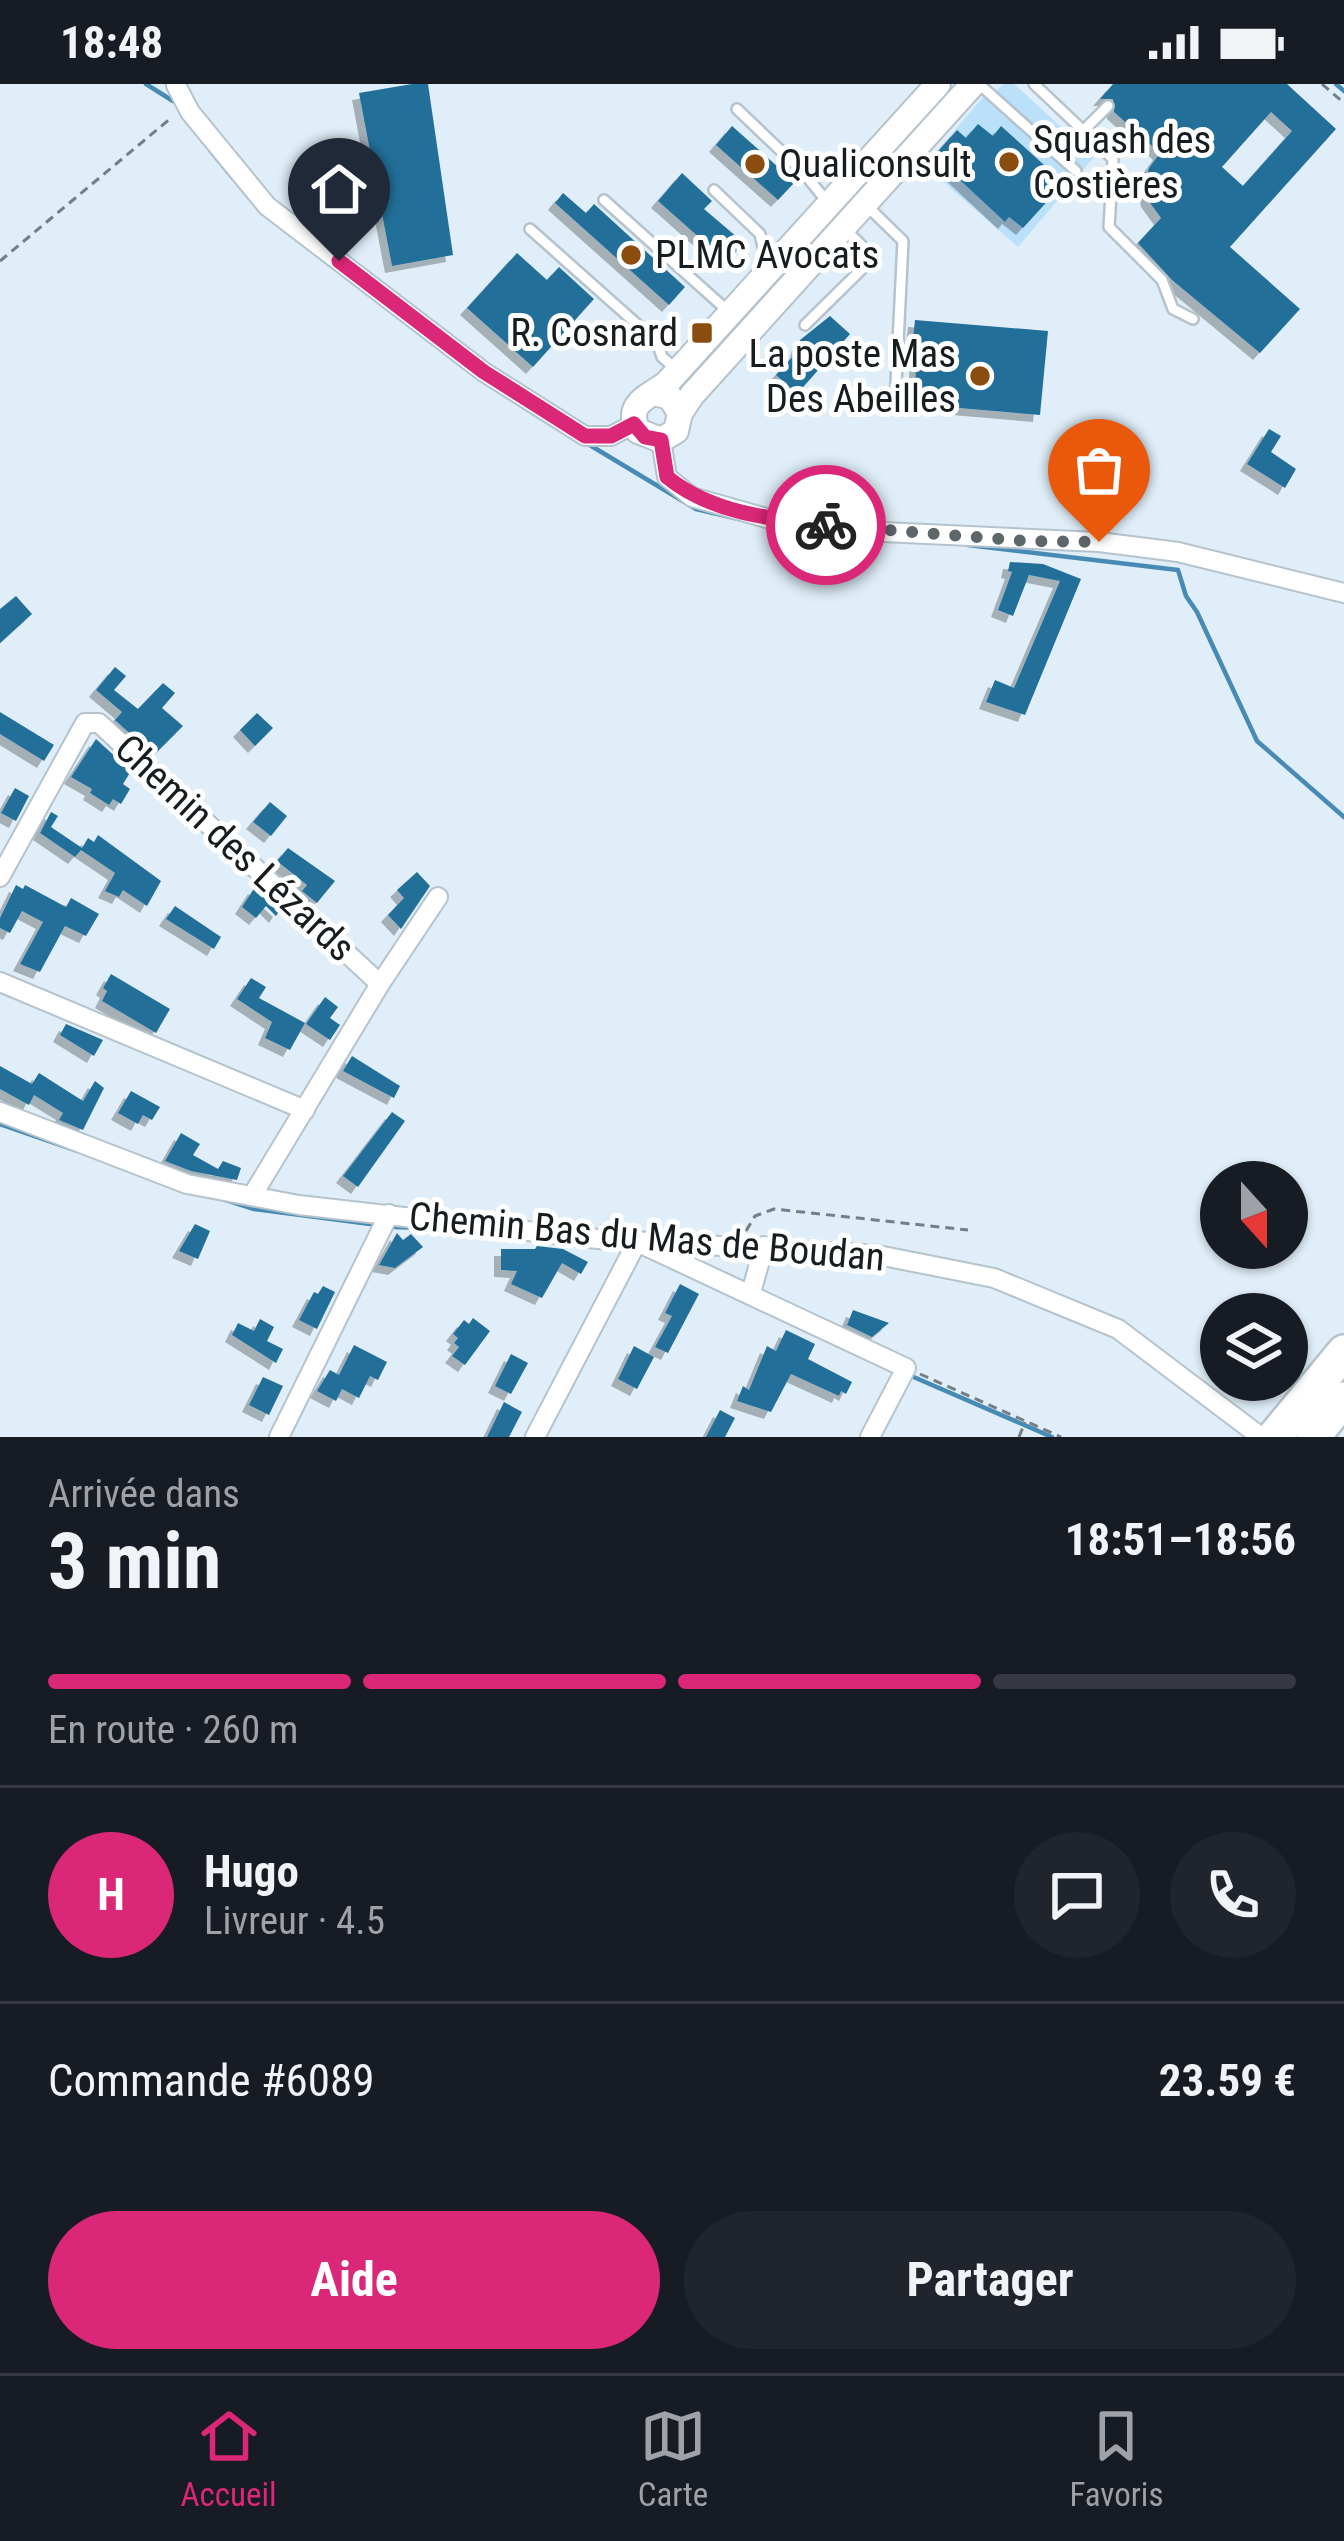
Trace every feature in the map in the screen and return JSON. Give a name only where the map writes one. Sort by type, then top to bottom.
[{"type":"highway","points":[[1274,1437],[1344,1352]]},
{"type":"highway","points":[[1313,1437],[1344,1400]]},
{"type":"main road","points":[[938,84],[678,371],[636,406],[634,424],[645,437],[661,440],[676,430],[692,395],[976,84]]},
{"type":"main road","points":[[654,393],[670,397],[680,413]]},
{"type":"street","points":[[187,84],[174,85],[267,206],[484,372],[585,436],[611,436],[634,424]]},
{"type":"street","points":[[661,440],[667,477],[692,497],[770,519],[884,532],[1099,542],[1178,552],[1344,593]]},
{"type":"street","name":"Chemin des Lézards","points":[[0,877],[85,723],[99,723],[380,984]]},
{"type":"street","points":[[251,1196],[438,897]]},
{"type":"street","points":[[0,982],[305,1110]]},
{"type":"street","name":"Chemin Bas du Mas de Boudan","points":[[0,1112],[187,1184],[251,1196],[637,1242],[878,1255],[994,1278],[1118,1329],[1261,1437]]},
{"type":"street","points":[[278,1437],[389,1214]]},
{"type":"street","points":[[535,1437],[637,1242],[906,1368],[870,1437]]},
{"type":"street","points":[[751,1293],[754,1246]]},
{"type":"lane","points":[[976,84],[1076,171]]},
{"type":"lane","points":[[1034,84],[1113,159],[1109,227],[1162,280],[1173,309],[1192,319]]},
{"type":"lane","points":[[1084,130],[1108,106]]},
{"type":"lane","points":[[737,109],[803,172],[829,205]]},
{"type":"lane","points":[[714,190],[760,234],[764,248],[778,261]]},
{"type":"lane","points":[[604,200],[730,313]]},
{"type":"lane","points":[[865,204],[903,241],[895,404]]},
{"type":"lane","points":[[805,326],[868,263],[869,254],[844,228]]},
{"type":"lane","points":[[530,229],[657,342],[662,357],[678,371]]},
{"type":"path","points":[[1322,84],[1344,103]]},
{"type":"path","points":[[0,260],[187,106]]},
{"type":"path","points":[[754,1246],[746,1231],[755,1216],[774,1209],[968,1230]]},
{"type":"path","points":[[906,1368],[1061,1437]]},
{"type":"path","points":[[1020,1435],[1024,1422]]},
{"type":"shaded area","name":"Squash des Costières","points":[[1003,84],[1014,84],[1094,157],[1018,247],[925,166],[983,97],[989,99]]},
{"type":"building","points":[[428,84],[453,255],[392,266],[359,93]]},
{"type":"building","points":[[1113,84],[1287,84],[1336,129],[1230,247],[1300,309],[1260,353],[1172,280],[1138,243],[1161,218],[1148,200],[1145,183],[1160,153],[1114,112],[1113,99],[1100,99]],"holes":[[[1271,112],[1292,131],[1243,186],[1222,167]]]},
{"type":"building","points":[[978,124],[993,136],[1001,126],[1064,183],[1023,228],[1009,217],[1005,222],[934,156],[957,130],[966,138]]},
{"type":"building","name":"Qualiconsult","points":[[732,126],[795,182],[778,200],[716,145]]},
{"type":"building","points":[[682,173],[712,201],[704,209],[744,243],[727,262],[658,201]]},
{"type":"building","name":"PLMC Avocats","points":[[563,193],[586,213],[594,204],[685,287],[669,305],[555,203]]},
{"type":"building","points":[[517,253],[547,280],[559,267],[594,299],[533,367],[467,308]]},
{"type":"building","points":[[830,316],[850,334],[797,394],[776,375],[796,353],[800,340]]},
{"type":"building","name":"La poste Mas Des Abeilles","points":[[915,320],[1048,331],[1040,415],[913,404],[918,348],[912,348]]},
{"type":"building","points":[[1269,429],[1281,436],[1271,452],[1296,469],[1285,488],[1247,464]]},
{"type":"building","points":[[1010,562],[1043,564],[1081,579],[1025,715],[986,702],[995,680],[1014,688],[1060,581],[1029,575],[1013,616],[998,610],[1012,572],[1008,571]]},
{"type":"building","points":[[16,596],[32,614],[0,643],[0,609]]},
{"type":"building","points":[[115,667],[126,676],[114,690],[138,709],[163,683],[175,693],[162,708],[183,726],[154,755],[115,720],[122,712],[96,690]]},
{"type":"building","points":[[0,712],[54,745],[44,761],[0,734]]},
{"type":"building","points":[[257,713],[273,728],[255,746],[240,730]]},
{"type":"building","points":[[96,739],[131,771],[123,784],[130,789],[121,804],[113,799],[109,805],[71,777]]},
{"type":"building","points":[[15,788],[29,796],[16,821],[1,813]]},
{"type":"building","points":[[270,802],[287,816],[271,836],[253,822]]},
{"type":"building","points":[[51,812],[58,816],[51,827],[82,848],[88,838],[94,842],[98,835],[161,881],[147,906],[123,890],[119,897],[105,891],[115,873],[81,850],[75,857],[40,833]]},
{"type":"building","points":[[288,848],[335,881],[317,903],[302,891],[307,885],[277,861]]},
{"type":"building","points":[[417,872],[430,886],[401,929],[388,915],[404,898],[397,890]]},
{"type":"building","points":[[16,885],[23,889],[25,885],[66,907],[71,898],[99,914],[86,936],[65,926],[40,972],[20,964],[43,922],[22,911],[10,933],[0,928]]},
{"type":"building","points":[[255,887],[280,910],[276,916],[266,906],[256,918],[242,907]]},
{"type":"building","points":[[175,906],[221,937],[214,949],[166,919]]},
{"type":"building","points":[[111,974],[170,1009],[156,1033],[102,1001]]},
{"type":"building","points":[[251,978],[266,987],[259,998],[305,1023],[290,1050],[265,1038],[272,1022],[237,999]]},
{"type":"building","points":[[325,997],[338,1007],[330,1018],[340,1025],[330,1040],[306,1024]]},
{"type":"building","points":[[66,1024],[103,1040],[94,1056],[60,1035]]},
{"type":"building","points":[[352,1056],[400,1086],[394,1098],[343,1071]]},
{"type":"building","points":[[0,1066],[32,1084],[39,1073],[83,1101],[95,1081],[104,1088],[83,1130],[59,1120],[63,1113],[34,1095],[29,1105],[0,1089]]},
{"type":"building","points":[[131,1091],[160,1107],[152,1120],[143,1115],[138,1124],[118,1113]]},
{"type":"building","points":[[392,1112],[405,1121],[358,1187],[343,1176]]},
{"type":"building","points":[[181,1133],[200,1144],[193,1155],[218,1169],[223,1161],[241,1168],[237,1180],[165,1161]]},
{"type":"building","points":[[195,1224],[210,1231],[198,1259],[179,1251]]},
{"type":"building","points":[[397,1233],[403,1240],[411,1234],[423,1247],[395,1268],[379,1265]]},
{"type":"building","points":[[501,1249],[563,1249],[588,1262],[581,1274],[562,1263],[542,1298],[511,1284],[517,1271],[501,1270]]},
{"type":"building","points":[[680,1284],[699,1294],[668,1353],[655,1347],[672,1316],[665,1313]]},
{"type":"building","points":[[323,1286],[335,1292],[317,1329],[299,1320],[314,1292],[318,1294]]},
{"type":"building","points":[[853,1310],[889,1323],[872,1337],[847,1325]]},
{"type":"building","points":[[473,1318],[490,1331],[465,1365],[452,1356],[459,1347],[453,1334],[464,1320],[469,1324]]},
{"type":"building","points":[[260,1319],[274,1327],[267,1341],[283,1349],[276,1363],[232,1335],[238,1323],[254,1331]]},
{"type":"building","points":[[786,1330],[815,1344],[808,1359],[852,1382],[846,1394],[841,1391],[839,1396],[791,1374],[771,1412],[737,1401],[743,1386],[749,1390],[767,1346],[776,1351]]},
{"type":"building","points":[[354,1345],[387,1362],[378,1380],[370,1376],[359,1398],[342,1389],[336,1401],[317,1391],[330,1370],[339,1375]]},
{"type":"building","points":[[634,1346],[654,1357],[637,1389],[618,1379]]},
{"type":"building","points":[[511,1354],[528,1363],[511,1394],[495,1386]]},
{"type":"building","points":[[263,1377],[283,1386],[269,1415],[249,1405]]},
{"type":"building","points":[[504,1402],[522,1412],[509,1437],[487,1437]]},
{"type":"building","points":[[720,1410],[735,1418],[725,1437],[706,1437]]},
{"type":"waterway","points":[[146,84],[173,101]]},
{"type":"waterway","points":[[1336,84],[1344,91]]},
{"type":"waterway","points":[[210,150],[233,178]]},
{"type":"waterway","points":[[588,444],[696,509],[820,538],[878,540]]},
{"type":"waterway","points":[[968,545],[1178,570],[1186,596],[1257,741],[1344,817]]},
{"type":"waterway","points":[[0,1124],[75,1150]]},
{"type":"waterway","points":[[223,1199],[254,1209],[370,1224]]},
{"type":"waterway","points":[[395,1227],[423,1228]]},
{"type":"waterway","points":[[909,1375],[1052,1437]]},
{"type":"way so far","points":[[826,525],[1025,541],[1099,542]]},
{"type":"place","name":"Squash des Costières","points":[[1009,162]]},
{"type":"place","name":"Qualiconsult","points":[[755,164]]},
{"type":"place","name":"PLMC Avocats","points":[[631,255]]},
{"type":"place","name":"R. Cosnard","points":[[702,333]]},
{"type":"place","name":"La poste Mas Des Abeilles","points":[[980,376]]},
{"type":"route","points":[[339,261],[484,372],[585,436],[611,436],[634,424],[645,437],[661,440],[667,477],[692,497],[770,519],[826,525]]}]
